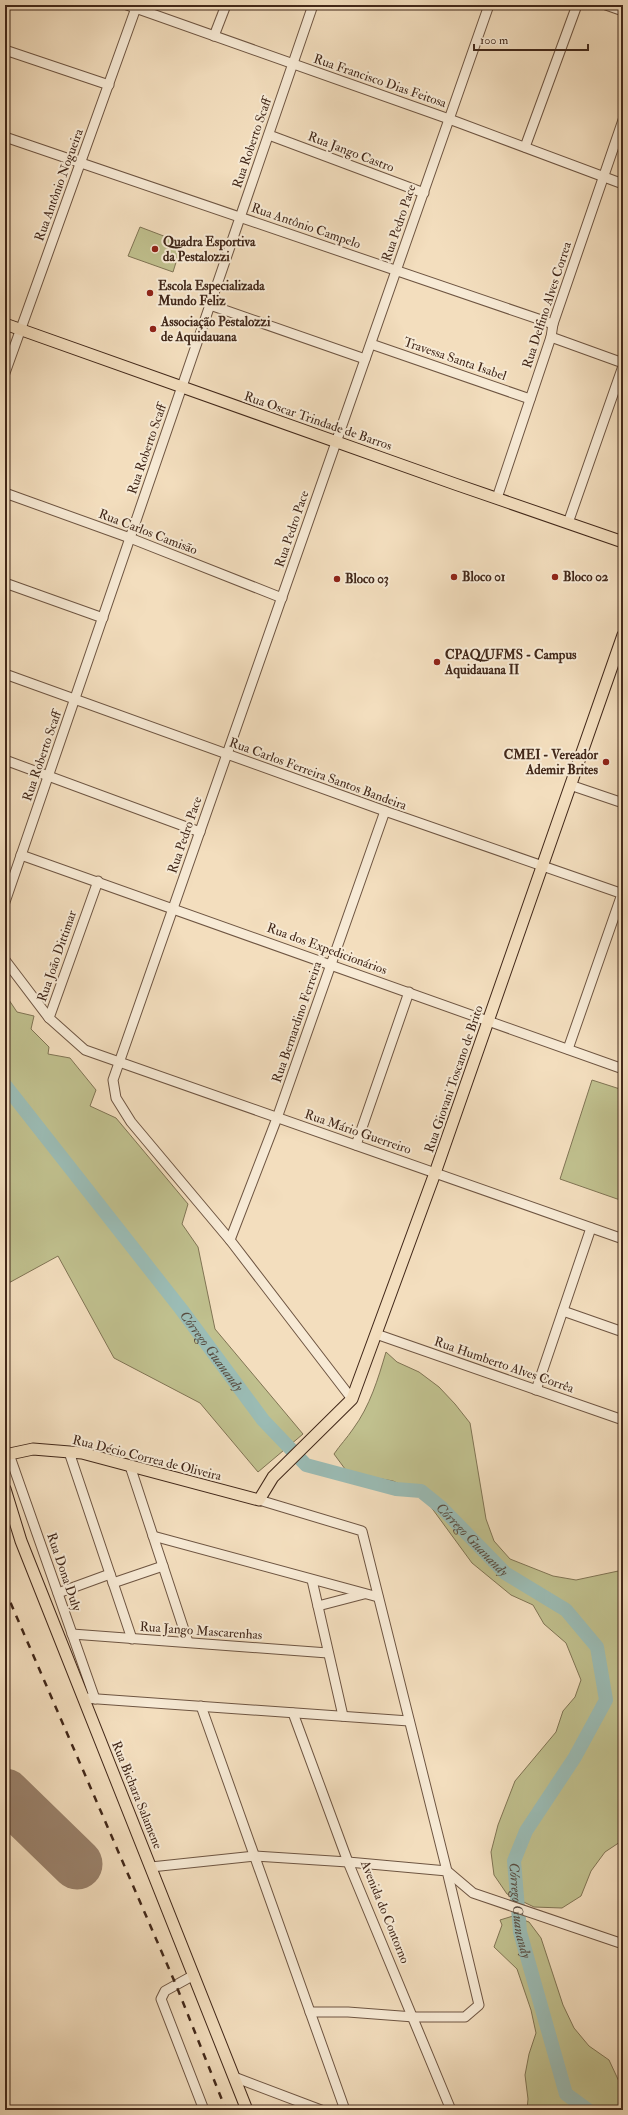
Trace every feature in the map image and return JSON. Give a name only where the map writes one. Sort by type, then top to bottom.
[{"type":"main road","name":"Rua Oscar Trindade de Barros","points":[[5,324],[182,388],[623,542]]},
{"type":"main road","name":"Rua Giovani Toscano de Brito","points":[[258,1500],[276,1474],[352,1399],[489,1021],[623,635]]},
{"type":"main road","name":"Rua Décio Correa de Oliveira","points":[[7,1454],[33,1449],[82,1453],[258,1500]]},
{"type":"main road","name":"Rua Bichara Salamene","points":[[5,1489],[22,1541],[247,2110]]},
{"type":"street","name":"Rua Francisco Dias Feitosa","points":[[127,5],[137,7],[214,36],[450,119],[623,184]]},
{"type":"street","points":[[214,36],[226,5]]},
{"type":"street","name":"Rua Roberto Scaff","points":[[5,902],[313,5]]},
{"type":"street","name":"Rua Pedro Pace","points":[[352,1399],[230,1240],[128,1116],[116,1098],[113,1080],[489,5]]},
{"type":"street","points":[[525,147],[576,5]]},
{"type":"street","points":[[606,5],[623,11]]},
{"type":"street","name":"Rua Antônio Nogueira","points":[[5,373],[137,7]]},
{"type":"street","points":[[5,50],[109,85]]},
{"type":"street","name":"Rua Delfino Alves Correa","points":[[497,498],[551,337],[553,324],[623,120]]},
{"type":"street","name":"Rua Jango Castro","points":[[269,135],[424,193]]},
{"type":"street","name":"Rua Antônio Campelo","points":[[5,137],[553,324]]},
{"type":"street","points":[[210,305],[366,359]]},
{"type":"street","points":[[551,337],[623,363]]},
{"type":"street","name":"Travessa Santa Isabel","points":[[371,344],[530,399]]},
{"type":"street","points":[[568,523],[623,366]]},
{"type":"street","name":"Rua Carlos Camisão","points":[[5,493],[130,538],[282,598]]},
{"type":"street","points":[[5,583],[103,618]]},
{"type":"street","name":"Rua Carlos Ferreira Santos Bandeira","points":[[5,674],[226,755],[623,894]]},
{"type":"street","points":[[5,760],[200,832]]},
{"type":"street","points":[[570,785],[623,803]]},
{"type":"street","name":"Rua Bernardino Ferreira","points":[[230,1240],[278,1118],[385,811]]},
{"type":"street","name":"Rua dos Expedicionários","points":[[21,855],[174,908],[623,1069]]},
{"type":"street","name":"Rua João Dittimar","points":[[85,1050],[49,1018],[98,882]]},
{"type":"street","points":[[568,1049],[623,894]]},
{"type":"street","points":[[5,960],[49,1018]]},
{"type":"street","points":[[356,1145],[409,992]]},
{"type":"street","name":"Rua Mário Guerreiro","points":[[85,1050],[623,1239]]},
{"type":"street","points":[[536,1390],[591,1228]]},
{"type":"street","points":[[563,1312],[623,1332]]},
{"type":"street","name":"Rua Humberto Alves Corrêa","points":[[376,1334],[623,1420]]},
{"type":"street","points":[[69,1452],[132,1639]]},
{"type":"street","name":"Rua Dona Duly","points":[[7,1454],[95,1699]]},
{"type":"street","points":[[130,1466],[188,1642]]},
{"type":"street","points":[[258,1500],[362,1531],[479,2005],[465,2017],[414,2017],[348,2012],[310,2012]]},
{"type":"street","points":[[153,1536],[378,1597]]},
{"type":"street","points":[[58,1593],[111,1578],[163,1566]]},
{"type":"street","points":[[312,1580],[343,1716]]},
{"type":"street","points":[[318,1606],[366,1594]]},
{"type":"street","name":"Rua Jango Mascarenhas","points":[[72,1634],[328,1653]]},
{"type":"street","points":[[84,1698],[409,1721]]},
{"type":"street","points":[[201,1706],[345,2110]]},
{"type":"street","points":[[151,1868],[255,1856],[348,1862],[293,1713]]},
{"type":"street","name":"Avenida do Contorno","points":[[446,1871],[348,1862],[414,2017],[451,2110]]},
{"type":"street","points":[[446,1871],[473,1893],[623,1944]]},
{"type":"street","points":[[194,1976],[165,1991],[161,1999],[204,2110]]},
{"type":"street","points":[[234,2077],[322,2110]]},
{"type":"green space","name":"Quadra Esportiva da Pestalozzi","points":[[140,227],[182,243],[173,272],[128,256]]},
{"type":"green space","points":[[5,994],[17,1012],[34,1016],[31,1029],[49,1047],[48,1054],[70,1058],[96,1090],[90,1106],[116,1118],[188,1204],[182,1224],[198,1247],[215,1329],[303,1434],[258,1472],[200,1403],[114,1358],[58,1256],[5,1285]]},
{"type":"green space","points":[[592,1080],[623,1090],[623,1201],[560,1179]]},
{"type":"green space","points":[[386,1352],[397,1362],[419,1372],[439,1387],[470,1423],[486,1519],[494,1541],[510,1559],[553,1576],[576,1580],[623,1570],[623,1840],[605,1852],[591,1871],[581,1896],[562,1908],[534,1907],[507,1894],[494,1875],[491,1852],[498,1825],[515,1781],[556,1732],[563,1711],[575,1697],[581,1680],[566,1643],[544,1624],[533,1605],[511,1595],[472,1563],[431,1507],[414,1491],[393,1481],[348,1473],[334,1454],[351,1432],[369,1402]]},
{"type":"green space","points":[[513,1916],[529,1922],[541,1938],[563,2005],[574,2028],[589,2046],[609,2060],[623,2090],[623,2110],[527,2110],[528,2099],[525,2075],[529,2054],[536,2033],[531,2010],[517,1969],[494,1947],[502,1925],[500,1920]]},
{"type":"waterway","name":"Córrego Guanandy","points":[[5,1085],[181,1309],[263,1420],[306,1465],[396,1489],[421,1491],[442,1508],[505,1573],[566,1610],[597,1647],[606,1700],[575,1757],[526,1831],[514,1861],[520,1932],[566,2094],[588,2110]]},
{"type":"runway","points":[[5,1794],[77,1864]]},
{"type":"railway","points":[[5,1590],[176,1985],[226,2110]]},
{"type":"place","name":"Quadra Esportiva da Pestalozzi","points":[[155,249]]},
{"type":"place","name":"Escola Especializada Mundo Feliz","points":[[150,293]]},
{"type":"place","name":"Associação Pestalozzi de Aquidauana","points":[[153,329]]},
{"type":"place","name":"Bloco 01","points":[[454,577]]},
{"type":"place","name":"Bloco 02","points":[[555,577]]},
{"type":"place","name":"Bloco 03","points":[[337,579]]},
{"type":"place","name":"CPAQ/UFMS - Campus Aquidauana II","points":[[437,662]]},
{"type":"place","name":"CMEI - Vereador Ademir Brites","points":[[606,762]]}]
